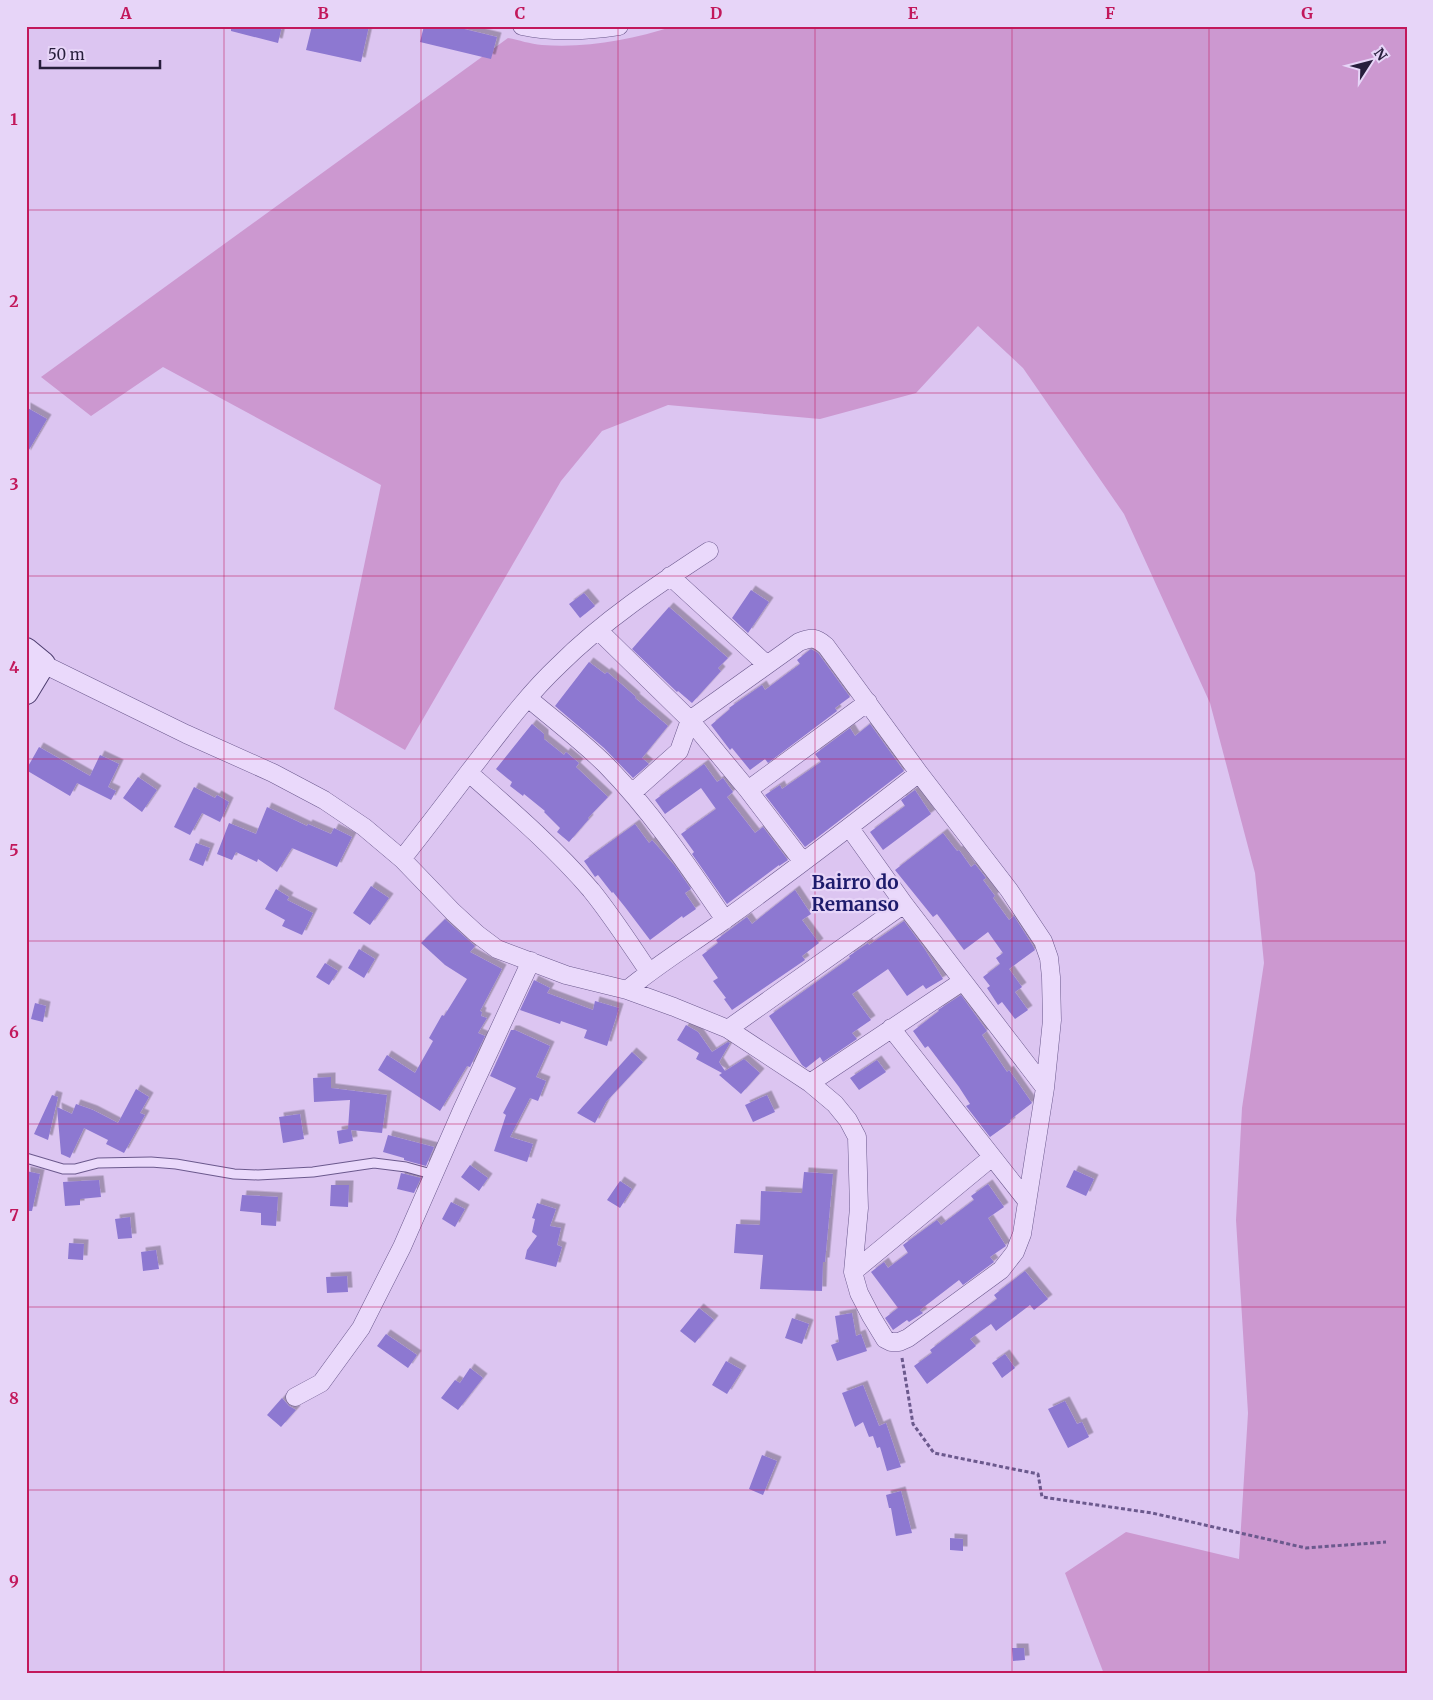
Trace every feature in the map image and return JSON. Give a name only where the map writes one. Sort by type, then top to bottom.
[{"type":"street","points":[[522,26],[542,30],[572,31],[619,26]]},
{"type":"street","points":[[402,859],[528,698],[557,666],[598,630],[670,576],[709,550]]},
{"type":"street","points":[[670,576],[767,665]]},
{"type":"street","points":[[598,630],[690,720],[748,790],[803,862]]},
{"type":"street","points":[[26,692],[35,657],[186,734],[273,773],[324,800],[364,827],[402,859],[476,934],[496,949],[566,975],[627,990],[728,1029],[810,1083],[835,1104],[848,1120],[857,1137],[859,1208],[853,1272],[859,1293],[880,1332],[885,1339],[892,1342],[900,1342],[1000,1270],[1015,1252],[1022,1234],[1045,1088],[1052,1020],[1052,977],[1049,958],[1043,941],[1010,890],[919,773],[868,702],[819,639],[813,638],[799,642],[690,720],[679,751],[632,793]]},
{"type":"street","points":[[528,698],[593,753],[632,793],[672,842],[725,920]]},
{"type":"street","points":[[748,790],[868,702]]},
{"type":"street","points":[[469,772],[563,859],[622,931],[648,972]]},
{"type":"street","points":[[627,990],[648,972],[725,920],[849,828],[919,773]]},
{"type":"street","points":[[849,828],[904,904],[1045,1088]]},
{"type":"street","points":[[728,1029],[904,904]]},
{"type":"street","points":[[295,1397],[321,1382],[361,1328],[402,1247],[462,1110],[531,961]]},
{"type":"street","points":[[810,1083],[964,981]]},
{"type":"street","points":[[891,1028],[1027,1202]]},
{"type":"street","points":[[853,1272],[991,1158]]},
{"type":"lane","points":[[26,1158],[63,1169],[74,1169],[98,1163],[151,1162],[176,1164],[234,1174],[258,1175],[313,1172],[374,1162],[406,1167],[435,1175]]},
{"type":"path","points":[[900,1342],[913,1424],[934,1453],[1038,1474],[1042,1497],[1152,1513],[1306,1548],[1386,1542]]},
{"type":"shaded area","points":[[675,26],[1407,26],[1407,1674],[1104,1674],[1065,1573],[1126,1532],[1239,1559],[1248,1413],[1236,1220],[1242,1108],[1264,963],[1255,873],[1210,703],[1124,514],[1023,368],[978,326],[916,393],[820,419],[668,405],[602,431],[561,481],[405,750],[334,709],[381,485],[163,367],[91,416],[41,377],[508,38],[542,45],[593,44],[625,39]]},
{"type":"building","points":[[231,26],[282,26],[278,43],[231,31]]},
{"type":"building","points":[[312,26],[369,26],[361,62],[306,50]]},
{"type":"building","points":[[424,26],[452,26],[497,37],[491,59],[420,42]]},
{"type":"building","points":[[26,407],[47,419],[26,455]]},
{"type":"building","points":[[751,590],[769,602],[748,633],[732,618]]},
{"type":"building","points":[[584,593],[595,606],[580,618],[569,604]]},
{"type":"building","points":[[669,607],[728,658],[718,668],[721,671],[692,703],[677,692],[632,649]]},
{"type":"building","points":[[811,649],[818,653],[850,697],[835,708],[837,711],[768,763],[765,759],[750,770],[732,748],[730,750],[711,725],[729,708],[762,685],[765,690],[800,664],[797,660]]},
{"type":"building","points":[[589,662],[605,674],[607,672],[668,726],[642,758],[649,764],[633,778],[604,748],[555,706]]},
{"type":"building","points":[[532,724],[544,734],[544,739],[564,755],[566,752],[579,763],[576,767],[608,797],[569,842],[557,832],[560,828],[545,811],[524,794],[523,796],[510,786],[512,782],[496,769]]},
{"type":"building","points":[[870,724],[904,771],[805,847],[765,795],[780,785],[782,789],[821,762],[815,754],[850,728],[855,736]]},
{"type":"building","points":[[39,747],[90,776],[100,755],[119,764],[108,787],[116,791],[111,800],[77,783],[70,796],[26,770]]},
{"type":"building","points":[[704,764],[717,782],[723,778],[733,792],[727,797],[755,833],[763,827],[788,860],[727,904],[692,854],[694,852],[681,834],[716,809],[701,788],[665,814],[655,800]]},
{"type":"building","points":[[138,777],[157,790],[142,812],[123,798]]},
{"type":"building","points":[[194,787],[215,798],[217,795],[229,802],[220,822],[202,813],[190,835],[174,827]]},
{"type":"building","points":[[915,790],[931,814],[883,850],[870,832],[905,806],[901,800]]},
{"type":"building","points":[[267,807],[307,826],[308,824],[331,834],[334,828],[352,837],[337,867],[292,848],[277,872],[258,859],[257,862],[236,852],[232,860],[217,854],[229,823],[256,834]]},
{"type":"building","points":[[635,824],[649,843],[652,840],[675,866],[691,889],[685,893],[696,909],[683,918],[682,916],[650,940],[613,892],[598,875],[595,877],[584,861]]},
{"type":"building","points":[[943,833],[957,851],[959,850],[971,867],[975,864],[986,878],[983,880],[995,896],[993,898],[1009,920],[1014,916],[1035,950],[1009,969],[1022,987],[1015,992],[1028,1010],[1015,1019],[1002,1002],[998,1005],[987,988],[990,986],[983,977],[1000,964],[996,958],[1003,953],[988,932],[964,950],[937,914],[933,917],[895,870]]},
{"type":"building","points":[[196,843],[210,848],[203,866],[189,860]]},
{"type":"building","points":[[371,886],[389,898],[370,925],[353,913]]},
{"type":"building","points":[[276,889],[289,897],[287,900],[313,913],[302,935],[282,926],[285,920],[265,909]]},
{"type":"building","points":[[795,890],[811,914],[802,920],[819,943],[802,956],[805,960],[732,1010],[724,999],[726,998],[713,981],[718,978],[702,955],[718,943],[716,940],[747,917],[752,924]]},
{"type":"building","points":[[445,919],[475,946],[470,952],[502,969],[480,1011],[482,1012],[481,1016],[487,1018],[478,1033],[485,1036],[470,1067],[467,1066],[440,1111],[378,1070],[387,1055],[415,1073],[433,1041],[429,1038],[442,1015],[444,1016],[467,979],[445,965],[421,943]]},
{"type":"building","points":[[904,921],[924,948],[943,979],[926,989],[923,985],[907,996],[888,969],[852,994],[871,1020],[852,1033],[857,1039],[823,1062],[820,1057],[806,1068],[802,1065],[769,1016],[850,958],[849,956]]},
{"type":"building","points":[[359,949],[375,959],[364,978],[348,968]]},
{"type":"building","points":[[325,963],[338,971],[329,985],[316,977]]},
{"type":"building","points":[[534,980],[550,988],[547,993],[593,1010],[595,1001],[619,1008],[607,1046],[584,1038],[587,1030],[561,1021],[560,1024],[520,1010]]},
{"type":"building","points":[[961,995],[987,1031],[982,1035],[1007,1072],[1009,1070],[1032,1103],[1010,1120],[1011,1122],[990,1137],[966,1106],[970,1104],[959,1087],[928,1046],[925,1048],[913,1031],[938,1010]]},
{"type":"building","points":[[35,1003],[46,1006],[43,1022],[31,1019]]},
{"type":"building","points":[[686,1025],[698,1032],[712,1052],[728,1042],[730,1043],[719,1062],[725,1071],[744,1059],[760,1073],[741,1094],[719,1075],[722,1073],[696,1059],[699,1053],[677,1040]]},
{"type":"building","points":[[511,1030],[515,1030],[550,1046],[536,1077],[546,1081],[538,1101],[530,1098],[510,1137],[533,1144],[527,1162],[494,1151],[506,1115],[503,1113],[516,1088],[490,1076]]},
{"type":"building","points":[[632,1052],[643,1062],[606,1102],[595,1123],[577,1113]]},
{"type":"building","points":[[877,1060],[886,1072],[859,1090],[850,1078]]},
{"type":"building","points":[[331,1077],[331,1088],[387,1095],[382,1133],[351,1130],[353,1141],[339,1144],[337,1131],[348,1129],[350,1100],[314,1102],[313,1078]]},
{"type":"building","points":[[136,1089],[149,1097],[140,1113],[145,1115],[124,1153],[106,1144],[108,1140],[84,1128],[70,1158],[61,1154],[57,1107],[72,1114],[76,1104],[93,1110],[118,1123]]},
{"type":"building","points":[[52,1095],[58,1097],[48,1140],[34,1134]]},
{"type":"building","points":[[767,1095],[775,1112],[753,1122],[745,1105]]},
{"type":"building","points":[[300,1114],[304,1139],[283,1143],[279,1117]]},
{"type":"building","points":[[388,1135],[434,1147],[426,1166],[383,1152]]},
{"type":"building","points":[[470,1165],[488,1178],[479,1191],[461,1177]]},
{"type":"building","points":[[1074,1170],[1094,1179],[1086,1196],[1066,1187]]},
{"type":"building","points":[[26,1171],[40,1174],[32,1211],[26,1211]]},
{"type":"building","points":[[804,1172],[833,1174],[825,1262],[823,1262],[822,1291],[760,1289],[763,1255],[734,1253],[736,1224],[760,1225],[761,1191],[802,1193]]},
{"type":"building","points":[[401,1173],[421,1178],[414,1193],[397,1189]]},
{"type":"building","points":[[99,1180],[101,1197],[80,1199],[80,1205],[65,1206],[63,1182]]},
{"type":"building","points":[[620,1181],[632,1189],[620,1208],[607,1200]]},
{"type":"building","points":[[988,1184],[1004,1207],[988,1218],[1006,1246],[990,1257],[994,1262],[963,1285],[959,1280],[920,1310],[923,1313],[909,1322],[907,1320],[893,1330],[885,1318],[898,1308],[871,1272],[884,1262],[888,1268],[908,1253],[903,1245],[937,1220],[941,1225],[974,1200],[971,1196]]},
{"type":"building","points":[[331,1185],[349,1185],[348,1207],[330,1206]]},
{"type":"building","points":[[242,1195],[278,1197],[276,1226],[261,1225],[261,1213],[240,1211]]},
{"type":"building","points":[[451,1202],[465,1209],[455,1227],[442,1219]]},
{"type":"building","points":[[537,1203],[556,1209],[550,1226],[561,1228],[557,1245],[562,1247],[556,1267],[525,1259],[527,1250],[537,1236],[532,1232],[535,1219],[532,1218]]},
{"type":"building","points":[[130,1217],[132,1238],[118,1239],[115,1219]]},
{"type":"building","points":[[69,1243],[84,1244],[83,1260],[68,1259]]},
{"type":"building","points":[[156,1250],[159,1269],[143,1271],[141,1252]]},
{"type":"building","points":[[1025,1271],[1048,1299],[1034,1310],[1030,1305],[996,1331],[991,1324],[970,1339],[976,1346],[927,1384],[914,1366],[932,1353],[930,1350],[997,1299],[994,1295]]},
{"type":"building","points":[[347,1276],[348,1292],[327,1293],[326,1277]]},
{"type":"building","points":[[699,1308],[714,1320],[695,1343],[680,1331]]},
{"type":"building","points":[[852,1313],[856,1336],[861,1334],[867,1351],[837,1361],[831,1345],[839,1342],[835,1316]]},
{"type":"building","points":[[792,1318],[809,1324],[802,1344],[785,1338]]},
{"type":"building","points":[[386,1334],[417,1355],[408,1368],[377,1346]]},
{"type":"building","points":[[1005,1354],[1015,1368],[1002,1378],[992,1363]]},
{"type":"building","points":[[726,1361],[742,1370],[727,1394],[712,1385]]},
{"type":"building","points":[[470,1368],[483,1378],[458,1410],[441,1398],[455,1380],[460,1383]]},
{"type":"building","points":[[863,1385],[879,1426],[886,1423],[901,1467],[887,1471],[880,1447],[877,1448],[873,1436],[869,1437],[863,1422],[855,1427],[842,1393]]},
{"type":"building","points":[[282,1398],[289,1406],[296,1410],[281,1427],[267,1415]]},
{"type":"building","points":[[1065,1401],[1077,1424],[1082,1422],[1089,1437],[1068,1448],[1048,1409]]},
{"type":"building","points":[[762,1455],[777,1461],[763,1495],[749,1489]]},
{"type":"building","points":[[901,1491],[912,1533],[896,1536],[891,1508],[889,1508],[886,1495]]},
{"type":"building","points":[[950,1538],[963,1539],[963,1551],[950,1550]]},
{"type":"building","points":[[1012,1648],[1024,1648],[1025,1660],[1013,1661]]},
{"type":"district","name":"Bairro do Remanso","points":[[855,893]]}]
